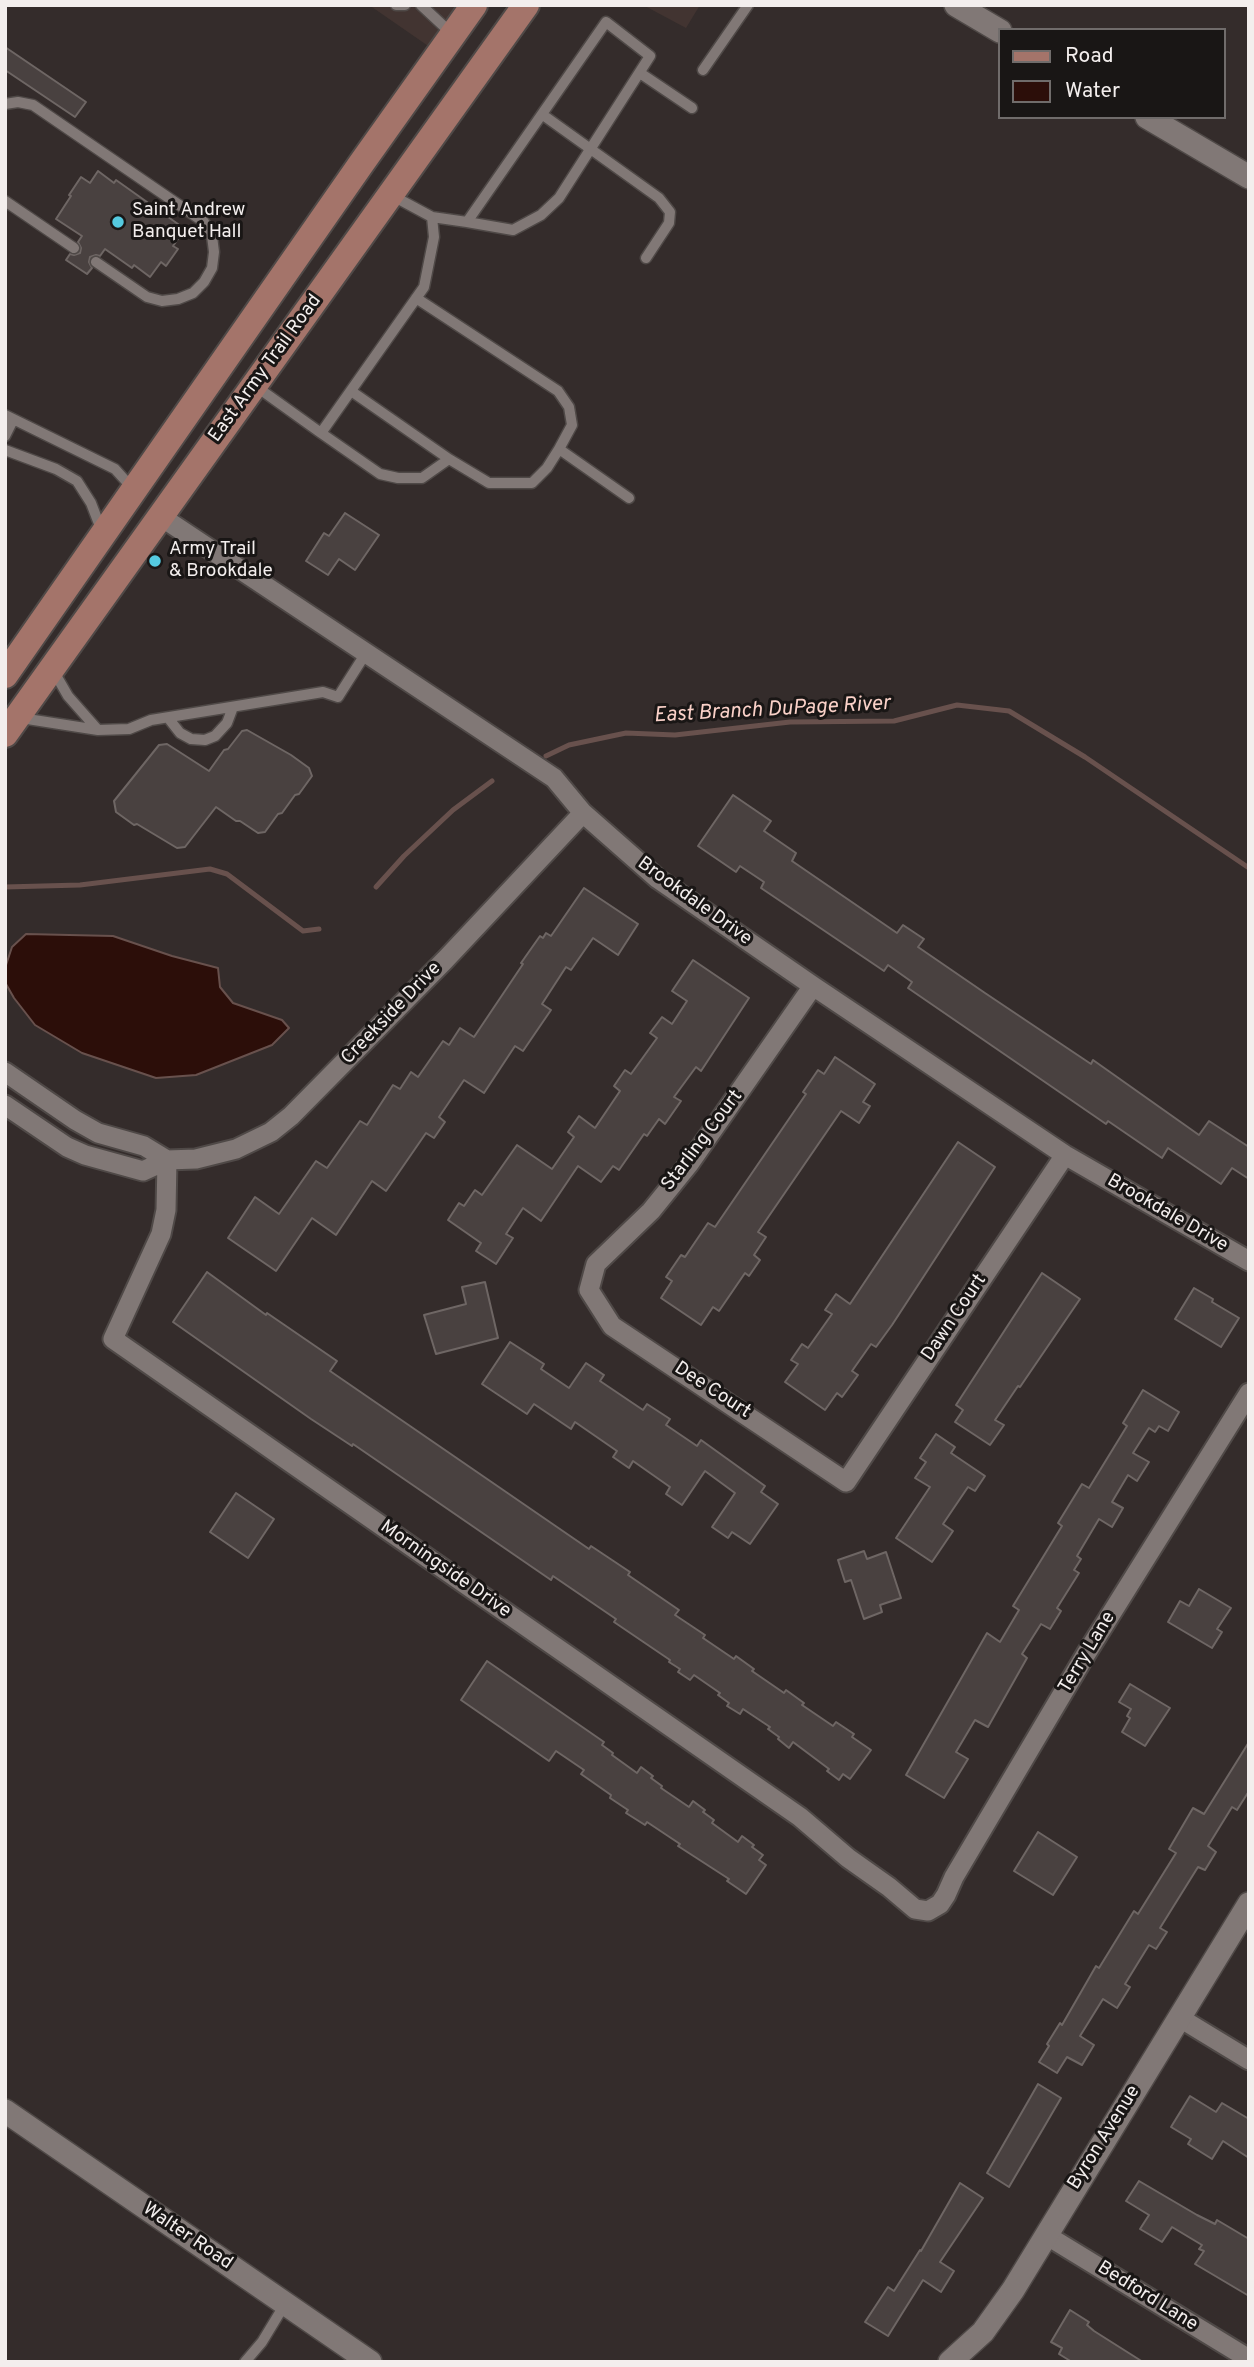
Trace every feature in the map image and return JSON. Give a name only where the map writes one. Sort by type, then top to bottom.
[{"type":"main road","name":"East Army Trail Road","points":[[5,676],[474,5]]},
{"type":"main road","name":"East Army Trail Road","points":[[11,725],[526,5]]},
{"type":"main road","points":[[135,490],[153,526]]},
{"type":"street","points":[[956,5],[998,30]]},
{"type":"street","points":[[1150,119],[1249,177]]},
{"type":"street","name":"Brookdale Drive","points":[[153,526],[366,653],[554,778],[583,813],[658,879],[1065,1155],[1249,1261]]},
{"type":"street","name":"Creekside Drive","points":[[5,1105],[67,1147],[85,1155],[143,1171],[167,1160],[196,1159],[236,1149],[271,1132],[291,1116],[436,970],[583,813]]},
{"type":"street","name":"Starling Court","points":[[589,1290],[596,1264],[651,1211],[689,1164],[813,986]]},
{"type":"street","points":[[6,1074],[98,1133],[144,1146],[167,1160]]},
{"type":"street","name":"Dawn Court","points":[[846,1482],[1065,1155]]},
{"type":"street","name":"Morningside Drive","points":[[167,1160],[166,1209],[161,1234],[113,1339],[800,1817],[915,1909],[928,1911]]},
{"type":"street","name":"Dee Court","points":[[589,1290],[612,1326],[846,1482]]},
{"type":"street","name":"Terry Lane","points":[[928,1911],[940,1905],[1086,1654],[1249,1393]]},
{"type":"street","name":"Byron Avenue","points":[[950,2362],[982,2332],[996,2314],[1249,1904]]},
{"type":"street","points":[[1180,2018],[1249,2060]]},
{"type":"street","name":"Walter Road","points":[[5,2111],[370,2362]]},
{"type":"street","name":"Bedford Lane","points":[[1046,2235],[1249,2360]]},
{"type":"lane","points":[[396,5],[405,5]]},
{"type":"lane","points":[[421,5],[453,35]]},
{"type":"lane","points":[[703,70],[748,5]]},
{"type":"lane","points":[[391,194],[432,217],[513,230],[541,215],[559,198],[650,57],[606,22],[467,222]]},
{"type":"lane","points":[[640,73],[692,108]]},
{"type":"lane","points":[[5,104],[18,102],[33,105],[204,222],[212,236],[212,268],[204,282],[185,296],[162,301],[147,297],[96,262]]},
{"type":"lane","points":[[543,115],[659,198],[670,212],[669,223],[646,258]]},
{"type":"lane","points":[[5,201],[74,248]]},
{"type":"lane","points":[[321,433],[424,287],[433,237],[432,217]]},
{"type":"lane","points":[[351,391],[449,459],[489,483],[532,483],[547,468],[572,425],[569,407],[558,391],[416,298]]},
{"type":"lane","points":[[254,386],[380,474],[398,478],[422,478],[449,459]]},
{"type":"lane","points":[[5,436],[9,417],[115,469],[135,490]]},
{"type":"lane","points":[[559,449],[629,498]]},
{"type":"lane","points":[[5,450],[56,469],[77,481],[91,503],[103,535]]},
{"type":"lane","points":[[11,725],[129,729],[151,720],[323,692],[338,697],[366,653]]},
{"type":"lane","points":[[52,668],[68,696],[98,730]]},
{"type":"lane","points":[[169,719],[180,733],[191,739],[205,740],[215,736],[227,723],[233,708]]},
{"type":"lane","points":[[245,2362],[262,2342],[285,2304]]},
{"type":"shaded area","points":[[369,5],[467,5],[434,50]]},
{"type":"shaded area","points":[[643,5],[700,5],[686,28]]},
{"type":"water","points":[[26,934],[113,936],[218,968],[220,987],[233,1003],[282,1020],[289,1028],[272,1045],[196,1075],[156,1078],[82,1053],[35,1025],[6,984],[5,968],[12,947]]},
{"type":"building","points":[[5,47],[86,102],[75,117],[5,70]]},
{"type":"building","name":"Saint Andrew Banquet Hall","points":[[98,171],[114,183],[116,180],[185,229],[173,246],[178,249],[166,266],[161,262],[150,277],[105,249],[100,256],[90,257],[92,268],[87,274],[66,260],[70,254],[80,253],[78,242],[82,236],[56,219],[81,177],[90,183]]},
{"type":"building","points":[[345,513],[379,535],[355,570],[339,559],[328,575],[306,561],[324,533],[329,536]]},
{"type":"building","points":[[247,730],[291,755],[309,768],[312,776],[265,832],[258,833],[216,807],[185,847],[177,848],[116,812],[114,801],[159,745],[167,744],[209,771],[224,750],[228,749],[242,731]]},
{"type":"building","points":[[733,795],[771,821],[764,831],[796,853],[792,861],[897,933],[903,925],[924,939],[918,947],[1091,1064],[1093,1060],[1199,1135],[1209,1121],[1249,1147],[1249,1179],[1232,1168],[1221,1184],[1168,1148],[1162,1158],[1108,1121],[1106,1124],[908,988],[912,982],[888,965],[884,971],[761,888],[764,882],[740,866],[736,872],[698,846]]},
{"type":"building","points":[[584,888],[638,924],[618,955],[593,938],[571,970],[566,967],[542,1004],[551,1010],[523,1051],[515,1046],[484,1093],[464,1080],[439,1117],[445,1122],[434,1138],[426,1133],[386,1191],[372,1181],[336,1235],[312,1218],[276,1271],[228,1238],[255,1197],[279,1214],[316,1161],[327,1168],[360,1121],[367,1125],[393,1085],[400,1089],[411,1072],[418,1077],[443,1041],[449,1045],[460,1028],[474,1037],[540,936],[543,938],[546,933],[551,936]]},
{"type":"building","points":[[693,960],[749,998],[701,1071],[696,1067],[674,1097],[681,1101],[665,1124],[659,1119],[647,1136],[644,1134],[619,1170],[613,1166],[601,1182],[578,1166],[541,1221],[523,1208],[506,1234],[513,1238],[496,1264],[476,1251],[481,1243],[448,1220],[459,1203],[464,1206],[475,1190],[482,1195],[517,1145],[552,1169],[574,1137],[568,1132],[579,1116],[595,1128],[620,1091],[614,1086],[625,1070],[631,1074],[657,1038],[650,1033],[662,1017],[672,1024],[687,1001],[672,991]]},
{"type":"building","points":[[835,1057],[875,1084],[863,1102],[870,1106],[859,1123],[841,1111],[758,1232],[766,1237],[754,1255],[760,1260],[749,1276],[745,1273],[719,1311],[713,1307],[701,1325],[661,1298],[672,1281],[666,1277],[681,1255],[685,1257],[708,1223],[715,1227],[806,1094],[803,1092],[818,1070],[824,1074]]},
{"type":"building","points":[[958,1142],[995,1167],[892,1325],[876,1347],[871,1344],[852,1371],[858,1375],[842,1397],[837,1393],[825,1410],[785,1382],[798,1364],[791,1360],[802,1344],[808,1348],[832,1314],[825,1310],[836,1294],[850,1304]]},
{"type":"building","points":[[207,1272],[266,1315],[267,1313],[337,1361],[330,1371],[589,1549],[591,1546],[630,1572],[628,1575],[679,1610],[675,1615],[705,1635],[703,1638],[734,1659],[736,1656],[754,1669],[752,1671],[784,1693],[786,1690],[804,1703],[802,1705],[833,1726],[836,1722],[854,1734],[852,1737],[871,1750],[850,1779],[843,1774],[839,1780],[827,1771],[829,1769],[793,1742],[789,1748],[768,1729],[770,1727],[743,1709],[740,1714],[727,1706],[729,1703],[718,1695],[720,1693],[694,1675],[690,1680],[678,1672],[680,1669],[669,1662],[670,1660],[614,1622],[616,1619],[553,1576],[551,1580],[353,1444],[352,1446],[311,1419],[173,1322]]},
{"type":"building","points":[[1042,1273],[1080,1299],[995,1420],[1004,1425],[990,1445],[955,1422],[963,1410],[956,1405]]},
{"type":"building","points":[[485,1282],[498,1338],[436,1354],[424,1315],[466,1304],[462,1287]]},
{"type":"building","points":[[1194,1288],[1239,1318],[1221,1347],[1175,1319]]},
{"type":"building","points":[[510,1342],[544,1364],[541,1369],[569,1388],[586,1363],[604,1375],[600,1381],[643,1410],[647,1404],[670,1419],[666,1425],[697,1446],[701,1440],[765,1486],[761,1492],[778,1504],[750,1544],[732,1532],[728,1538],[712,1527],[735,1493],[705,1471],[682,1505],[666,1494],[670,1487],[633,1461],[629,1468],[613,1457],[617,1451],[575,1422],[571,1429],[534,1404],[527,1414],[482,1384]]},
{"type":"building","points":[[1143,1390],[1179,1412],[1168,1431],[1159,1426],[1155,1432],[1149,1428],[1133,1453],[1149,1462],[1137,1481],[1128,1475],[1112,1502],[1123,1508],[1112,1527],[1099,1519],[1077,1556],[1081,1559],[1074,1570],[1079,1573],[1057,1608],[1061,1611],[1050,1629],[1041,1624],[1022,1654],[1027,1658],[988,1727],[975,1720],[956,1752],[968,1759],[944,1798],[906,1775],[987,1633],[1000,1642],[1019,1610],[1013,1606],[1062,1526],[1058,1523],[1082,1484],[1089,1488],[1127,1426],[1123,1423]]},
{"type":"building","points":[[936,1434],[955,1447],[951,1453],[985,1476],[975,1491],[968,1487],[943,1524],[953,1531],[932,1562],[896,1538],[930,1487],[915,1478],[926,1462],[920,1458]]},
{"type":"building","points":[[236,1493],[274,1519],[248,1558],[210,1532]]},
{"type":"building","points":[[864,1551],[867,1559],[886,1552],[901,1598],[880,1605],[882,1612],[864,1619],[851,1580],[845,1582],[838,1560]]},
{"type":"building","points":[[1199,1589],[1231,1608],[1217,1629],[1222,1632],[1212,1648],[1168,1622],[1180,1601],[1189,1606]]},
{"type":"building","points":[[487,1661],[604,1742],[602,1745],[613,1753],[612,1755],[637,1773],[641,1767],[653,1776],[651,1778],[662,1786],[661,1788],[689,1807],[693,1801],[705,1810],[703,1812],[714,1820],[712,1823],[738,1842],[742,1836],[754,1845],[752,1847],[763,1855],[759,1860],[766,1865],[746,1894],[727,1881],[729,1879],[678,1846],[680,1844],[647,1822],[645,1825],[626,1813],[628,1810],[610,1798],[611,1795],[581,1774],[584,1770],[556,1751],[549,1761],[461,1700]]},
{"type":"building","points":[[1130,1684],[1170,1708],[1145,1746],[1122,1732],[1130,1718],[1127,1716],[1131,1709],[1119,1702]]},
{"type":"building","points":[[1249,1742],[1249,1791],[1237,1810],[1232,1807],[1208,1846],[1216,1852],[1205,1870],[1198,1867],[1160,1928],[1167,1932],[1156,1949],[1149,1945],[1125,1984],[1130,1987],[1117,2008],[1103,1999],[1080,2036],[1094,2045],[1082,2065],[1067,2057],[1057,2073],[1039,2062],[1049,2046],[1047,2044],[1060,2023],[1062,2025],[1096,1966],[1099,1968],[1134,1911],[1138,1914],[1176,1853],[1169,1849],[1193,1808],[1204,1814]]},
{"type":"building","points":[[1038,1832],[1077,1857],[1053,1895],[1014,1871]]},
{"type":"building","points":[[1038,2084],[1061,2098],[1009,2187],[987,2173]]},
{"type":"building","points":[[1190,2096],[1216,2112],[1222,2103],[1249,2119],[1249,2158],[1223,2141],[1212,2159],[1188,2144],[1191,2139],[1171,2127]]},
{"type":"building","points":[[1139,2181],[1197,2215],[1215,2224],[1217,2220],[1249,2239],[1249,2296],[1195,2264],[1204,2251],[1199,2249],[1202,2245],[1172,2227],[1162,2242],[1140,2229],[1149,2215],[1126,2201]]},
{"type":"building","points":[[960,2183],[983,2198],[940,2262],[954,2271],[941,2292],[923,2280],[888,2336],[865,2322],[888,2287],[894,2291],[921,2251]]},
{"type":"building","points":[[1070,2310],[1089,2322],[1087,2325],[1094,2331],[1143,2362],[1072,2362],[1059,2354],[1062,2348],[1051,2342]]},
{"type":"waterway","name":"East Branch DuPage River","points":[[546,756],[569,745],[626,733],[675,735],[790,722],[894,721],[957,705],[1009,711],[1085,757],[1249,868]]},
{"type":"waterway","name":"East Branch DuPage River","points":[[376,887],[404,856],[453,810],[492,781]]},
{"type":"waterway","name":"East Branch DuPage River","points":[[5,887],[80,885],[210,869],[227,874],[303,931],[319,929]]},
{"type":"place","name":"Saint Andrew Banquet Hall","points":[[118,222]]},
{"type":"place","name":"Army Trail & Brookdale","points":[[155,561]]}]
